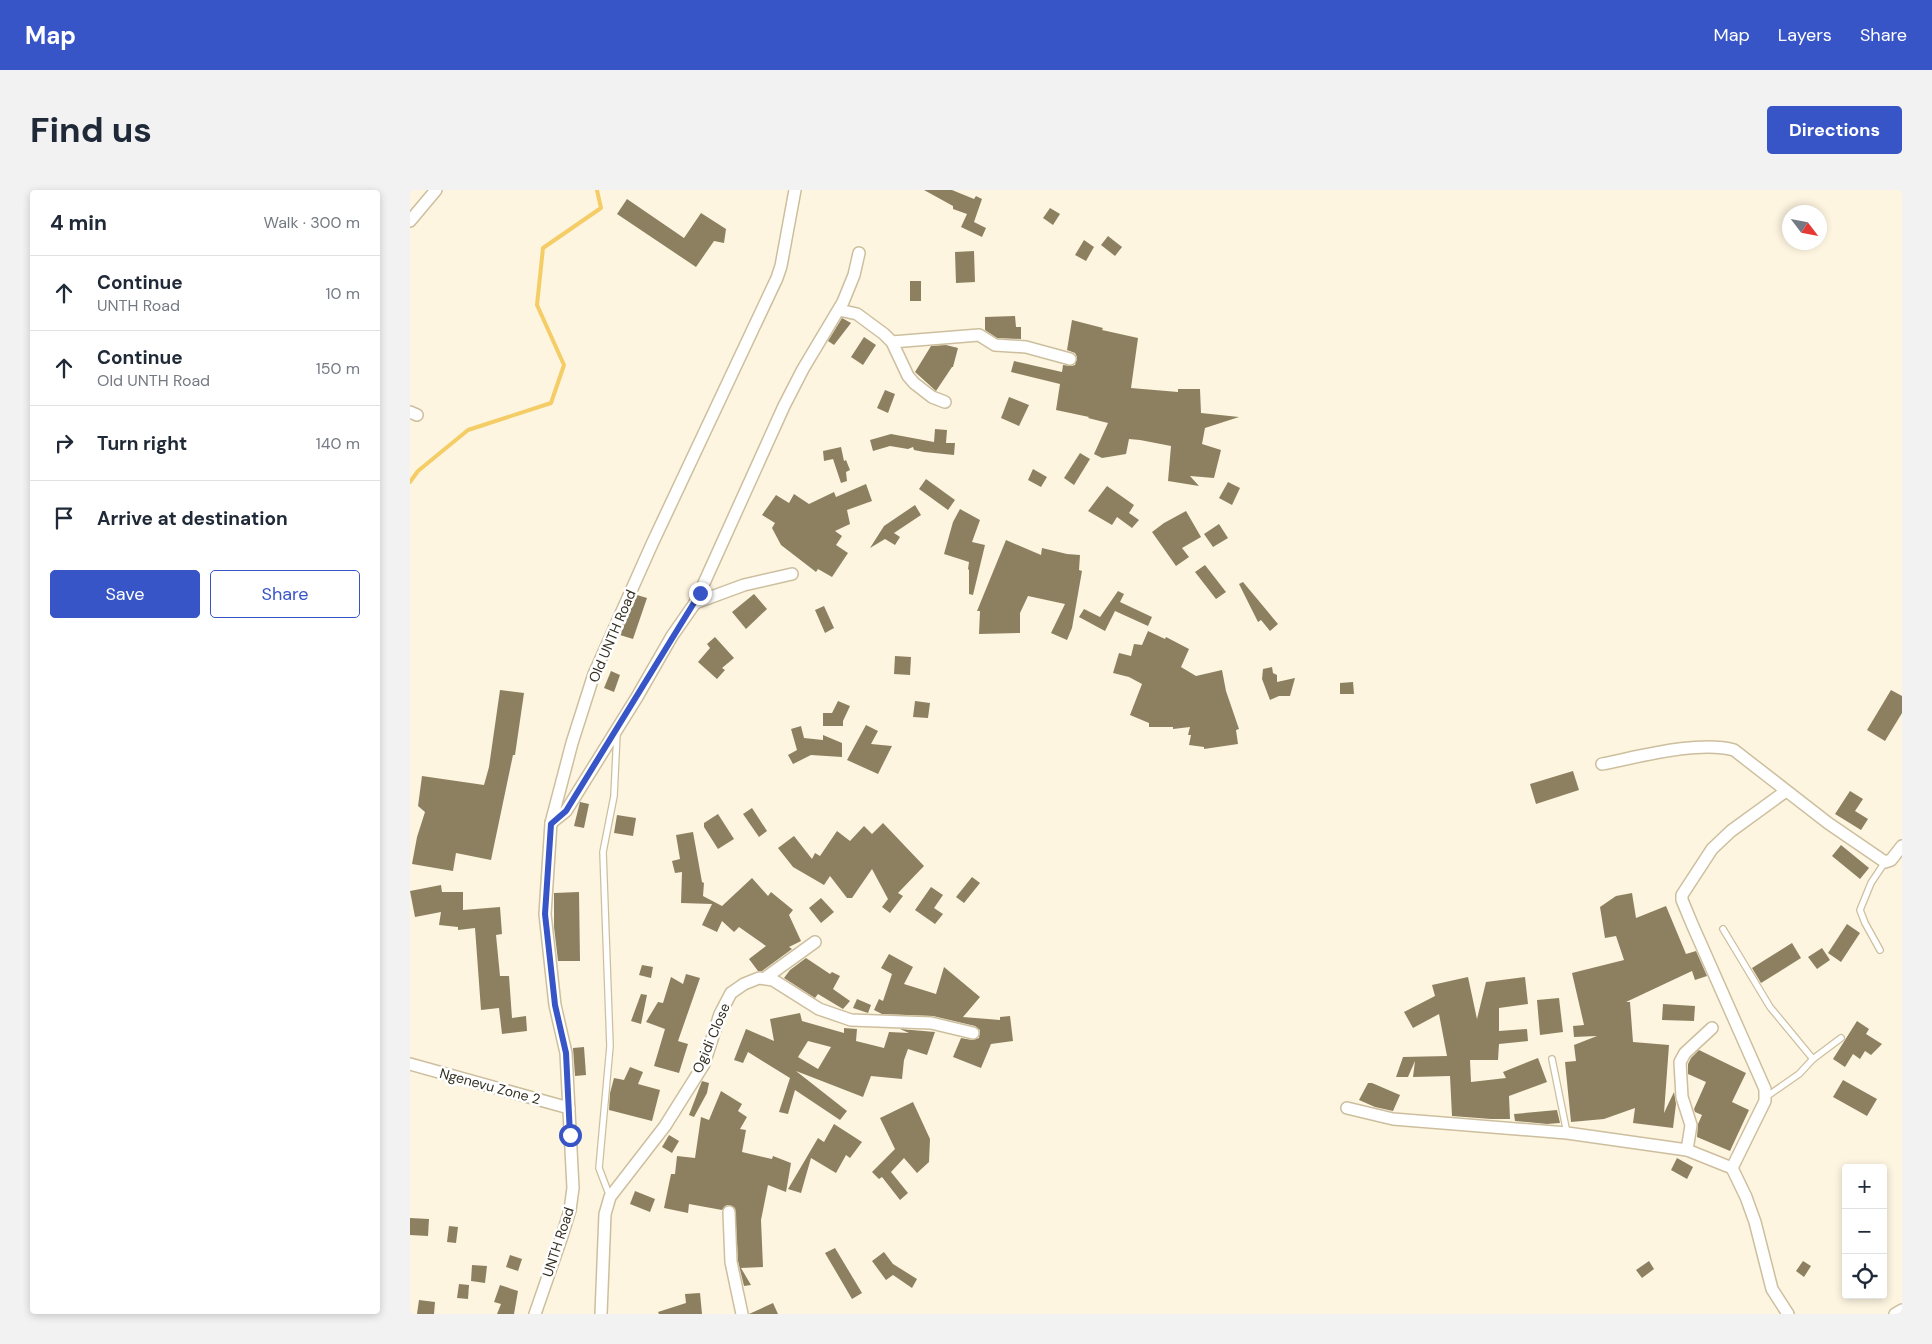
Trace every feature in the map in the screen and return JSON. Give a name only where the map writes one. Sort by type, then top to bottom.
[{"type":"street","points":[[410,221],[436,190]]},
{"type":"street","name":"Old UNTH Road","points":[[569,1108],[566,1053],[555,1005],[545,914],[551,824],[572,743],[594,674],[652,544],[777,278],[781,266],[795,190]]},
{"type":"street","points":[[551,824],[566,811],[637,697],[672,636],[695,603],[784,406],[839,310],[854,275],[859,253]]},
{"type":"street","points":[[839,310],[858,314],[884,334],[892,342],[908,376],[914,384],[932,397],[945,402]]},
{"type":"street","points":[[892,342],[979,335],[995,345],[1026,347],[1070,359]]},
{"type":"street","points":[[695,603],[744,586],[792,574]]},
{"type":"street","points":[[1602,764],[1703,746],[1723,746],[1734,750],[1828,823],[1885,862],[1891,860],[1902,846]]},
{"type":"street","points":[[1732,1168],[1765,1101],[1765,1089],[1692,924],[1682,900],[1682,895],[1712,849],[1731,831],[1786,791]]},
{"type":"street","name":"Ogidi Close","points":[[601,1314],[605,1214],[610,1197],[665,1126],[704,1064],[720,1014],[731,993],[744,984],[759,978],[765,978],[815,942]]},
{"type":"street","points":[[765,978],[773,980],[819,1009],[851,1020],[931,1023],[973,1033]]},
{"type":"street","points":[[1687,1150],[1691,1125],[1682,1097],[1680,1062],[1685,1053],[1712,1028]]},
{"type":"street","name":"Ngenevu Zone 2","points":[[410,1064],[569,1108]]},
{"type":"street","name":"UNTH Road","points":[[535,1314],[570,1210],[573,1188],[569,1108]]},
{"type":"street","points":[[1347,1108],[1393,1119],[1567,1133],[1687,1150],[1732,1168],[1746,1197],[1755,1222],[1772,1289],[1788,1314]]},
{"type":"street","points":[[728,1212],[731,1262],[742,1314]]},
{"type":"street","points":[[1895,1314],[1902,1310]]},
{"type":"lane","points":[[610,1197],[599,1168],[610,1046],[603,852],[614,796],[618,726]]},
{"type":"lane","points":[[1880,950],[1860,910],[1871,883],[1885,862]]},
{"type":"lane","points":[[1723,930],[1770,1007],[1813,1059]]},
{"type":"lane","points":[[1766,1096],[1799,1074],[1813,1059],[1841,1038]]},
{"type":"lane","points":[[1552,1059],[1567,1133]]},
{"type":"building","points":[[924,190],[952,190],[974,199],[976,196],[982,199],[974,222],[986,228],[982,237],[961,227],[967,214],[953,209],[953,206]]},
{"type":"building","points":[[627,199],[684,238],[701,213],[726,229],[724,243],[714,241],[696,267],[617,214]]},
{"type":"building","points":[[1050,208],[1060,214],[1053,225],[1043,218]]},
{"type":"building","points":[[1108,236],[1122,247],[1115,256],[1101,245]]},
{"type":"building","points":[[1084,240],[1094,247],[1086,261],[1075,255]]},
{"type":"building","points":[[974,251],[975,282],[956,283],[955,252]]},
{"type":"building","points":[[910,281],[921,281],[921,301],[910,301]]},
{"type":"building","points":[[1015,316],[1016,327],[1021,327],[1021,339],[997,338],[985,330],[985,317]]},
{"type":"building","points":[[842,318],[851,323],[834,345],[828,341]]},
{"type":"building","points":[[1072,320],[1103,328],[1102,330],[1138,338],[1131,388],[1178,392],[1178,389],[1200,389],[1201,413],[1239,417],[1205,428],[1202,444],[1221,450],[1214,478],[1190,476],[1199,486],[1168,481],[1171,446],[1129,439],[1126,454],[1102,458],[1094,454],[1108,423],[1056,410],[1060,384],[1011,372],[1014,361],[1062,372],[1063,365],[1075,365],[1077,357],[1075,353],[1067,350]]},
{"type":"building","points":[[864,337],[876,345],[863,365],[851,357]]},
{"type":"building","points":[[946,345],[958,348],[953,367],[936,391],[915,372],[931,346]]},
{"type":"building","points":[[885,390],[895,394],[888,413],[877,408]]},
{"type":"building","points":[[1009,397],[1029,405],[1019,426],[1001,418]]},
{"type":"building","points":[[935,429],[947,430],[946,443],[955,443],[954,455],[924,452],[914,450],[913,447],[908,449],[890,446],[873,451],[870,440],[891,434],[934,442]]},
{"type":"building","points":[[841,447],[844,461],[846,460],[850,470],[846,472],[847,481],[841,483],[833,459],[824,461],[823,451]]},
{"type":"building","points":[[1080,453],[1090,459],[1074,485],[1064,478]]},
{"type":"building","points":[[1033,469],[1047,477],[1041,487],[1028,480]]},
{"type":"building","points":[[926,479],[955,500],[948,510],[919,489]]},
{"type":"building","points":[[1228,482],[1240,488],[1232,505],[1219,498]]},
{"type":"building","points":[[866,484],[872,501],[847,510],[850,524],[835,531],[842,536],[836,545],[848,553],[832,577],[818,569],[816,572],[781,545],[772,528],[775,523],[762,515],[776,495],[789,503],[794,494],[809,504],[834,492],[836,497]]},
{"type":"building","points":[[1107,486],[1134,505],[1129,513],[1139,520],[1132,528],[1117,517],[1112,525],[1088,511]]},
{"type":"building","points":[[915,505],[921,515],[894,533],[900,537],[895,545],[885,539],[870,548],[884,526]]},
{"type":"building","points":[[960,509],[980,520],[972,542],[985,545],[973,595],[969,594],[969,562],[944,554],[953,522]]},
{"type":"building","points":[[1186,511],[1201,537],[1182,548],[1189,557],[1176,566],[1152,532]]},
{"type":"building","points":[[1219,524],[1228,538],[1213,547],[1204,534]]},
{"type":"building","points":[[1006,540],[1041,555],[1042,548],[1080,555],[1079,570],[1082,571],[1072,628],[1067,640],[1051,633],[1065,604],[1028,596],[1020,613],[1020,633],[979,634],[980,611],[977,611]]},
{"type":"building","points":[[1205,565],[1226,592],[1216,599],[1195,572]]},
{"type":"building","points":[[1243,582],[1278,624],[1270,631],[1261,620],[1258,622],[1239,584]]},
{"type":"building","points":[[1118,591],[1124,594],[1120,602],[1152,617],[1148,626],[1115,611],[1105,631],[1079,617],[1084,609],[1100,617]]},
{"type":"building","points":[[754,594],[767,609],[746,629],[732,612]]},
{"type":"building","points":[[637,595],[647,598],[633,639],[620,635]]},
{"type":"building","points":[[824,606],[834,628],[825,633],[815,610]]},
{"type":"building","points":[[1148,631],[1165,639],[1166,637],[1189,649],[1181,667],[1196,676],[1222,670],[1226,691],[1239,729],[1236,730],[1238,744],[1204,749],[1204,747],[1189,745],[1191,735],[1188,735],[1190,727],[1173,729],[1173,727],[1149,727],[1149,723],[1130,715],[1142,684],[1129,677],[1113,673],[1119,653],[1131,656],[1134,644],[1142,645]]},
{"type":"building","points":[[715,637],[734,658],[722,668],[725,670],[717,679],[698,662],[710,648],[707,644]]},
{"type":"building","points":[[895,656],[911,657],[910,675],[894,674]]},
{"type":"building","points":[[1272,667],[1273,673],[1277,675],[1277,682],[1295,678],[1290,696],[1279,696],[1270,700],[1262,679],[1263,669]]},
{"type":"building","points":[[611,671],[620,675],[614,692],[604,688]]},
{"type":"building","points":[[1353,682],[1354,694],[1340,694],[1340,683]]},
{"type":"building","points":[[500,690],[524,693],[515,755],[513,755],[491,860],[456,853],[453,871],[412,864],[417,837],[425,812],[418,806],[422,776],[484,785],[489,767]]},
{"type":"building","points":[[1891,690],[1902,696],[1902,713],[1885,741],[1867,730]]},
{"type":"building","points":[[838,701],[850,706],[843,721],[843,726],[823,726],[823,713],[832,713]]},
{"type":"building","points":[[915,701],[930,703],[928,718],[913,717]]},
{"type":"building","points":[[866,725],[878,731],[871,744],[892,746],[878,774],[847,760]]},
{"type":"building","points":[[801,726],[804,738],[823,740],[823,735],[842,743],[842,757],[811,755],[793,764],[788,755],[797,750],[791,729]]},
{"type":"building","points":[[1573,771],[1579,790],[1536,804],[1530,784]]},
{"type":"building","points":[[1850,791],[1863,799],[1855,811],[1868,819],[1861,830],[1835,814]]},
{"type":"building","points":[[580,802],[589,804],[584,828],[574,826]]},
{"type":"building","points":[[752,808],[767,831],[759,837],[743,814]]},
{"type":"building","points":[[718,814],[734,839],[718,849],[704,827],[704,823]]},
{"type":"building","points":[[617,815],[636,818],[633,836],[614,833]]},
{"type":"building","points":[[883,823],[924,866],[898,893],[903,896],[890,913],[882,907],[888,899],[872,869],[852,898],[847,898],[830,876],[824,885],[793,867],[778,848],[794,836],[812,859],[815,853],[820,856],[837,831],[850,841],[864,826],[872,834]]},
{"type":"building","points":[[693,832],[702,882],[704,883],[703,896],[722,906],[752,878],[768,896],[771,892],[793,910],[789,915],[801,941],[789,947],[792,949],[762,971],[758,971],[749,959],[766,946],[739,927],[734,932],[722,921],[717,932],[702,925],[712,904],[681,903],[682,872],[675,873],[672,861],[680,859],[676,835]]},
{"type":"building","points":[[1841,845],[1869,868],[1860,879],[1832,856]]},
{"type":"building","points":[[972,877],[980,883],[964,903],[956,897]]},
{"type":"building","points":[[441,885],[442,892],[463,892],[463,910],[500,907],[502,934],[496,935],[500,976],[509,976],[512,1018],[526,1016],[527,1031],[502,1034],[499,1008],[481,1010],[475,928],[458,930],[458,927],[439,925],[441,912],[415,917],[410,891]]},
{"type":"building","points":[[931,887],[943,895],[934,908],[943,914],[935,924],[915,910]]},
{"type":"building","points":[[579,892],[580,961],[558,961],[554,927],[554,893]]},
{"type":"building","points":[[1632,893],[1636,918],[1666,906],[1686,954],[1696,951],[1707,976],[1695,980],[1692,971],[1626,1002],[1630,1002],[1633,1042],[1669,1045],[1664,1113],[1674,1092],[1676,1104],[1673,1128],[1633,1123],[1635,1108],[1604,1119],[1571,1122],[1565,1062],[1576,1061],[1574,1045],[1597,1036],[1574,1037],[1573,1026],[1584,1025],[1572,973],[1624,960],[1616,936],[1605,938],[1600,907],[1616,896]]},
{"type":"building","points":[[821,898],[834,912],[821,923],[809,908]]},
{"type":"building","points":[[1847,924],[1860,933],[1841,962],[1828,953]]},
{"type":"building","points":[[1792,943],[1801,958],[1761,983],[1752,968]]},
{"type":"building","points":[[1822,948],[1830,960],[1817,969],[1808,957]]},
{"type":"building","points":[[889,954],[913,967],[904,984],[936,994],[944,967],[980,997],[963,1017],[1000,1020],[1000,1017],[1010,1016],[1013,1041],[991,1044],[981,1068],[953,1057],[961,1038],[972,1040],[979,1038],[980,1030],[975,1026],[933,1016],[882,1014],[874,1010],[879,999],[883,1001],[892,974],[881,968]]},
{"type":"building","points":[[806,958],[830,974],[832,972],[840,976],[833,989],[850,1001],[843,1009],[818,994],[815,998],[784,978],[790,970]]},
{"type":"building","points":[[642,965],[653,967],[651,978],[639,975]]},
{"type":"building","points":[[686,974],[700,978],[678,1041],[688,1044],[679,1073],[654,1066],[665,1029],[646,1022],[658,1002],[663,1003],[671,977],[683,984]]},
{"type":"building","points":[[1468,977],[1477,1019],[1486,982],[1525,977],[1528,1004],[1499,1008],[1499,1031],[1527,1029],[1528,1041],[1499,1044],[1498,1060],[1470,1060],[1471,1082],[1506,1078],[1503,1072],[1538,1058],[1547,1082],[1509,1096],[1510,1119],[1452,1116],[1450,1076],[1413,1077],[1415,1061],[1408,1077],[1396,1077],[1403,1057],[1447,1056],[1439,1014],[1413,1028],[1404,1012],[1435,996],[1432,985]]},
{"type":"building","points":[[641,994],[647,995],[641,1024],[631,1021]]},
{"type":"building","points":[[1559,998],[1563,1032],[1540,1035],[1537,1000]]},
{"type":"building","points":[[857,999],[871,1005],[868,1013],[853,1008]]},
{"type":"building","points":[[1663,1004],[1695,1006],[1694,1021],[1662,1020]]},
{"type":"building","points":[[800,1013],[802,1021],[844,1033],[844,1028],[857,1029],[856,1041],[884,1048],[889,1032],[909,1033],[900,1029],[935,1032],[927,1055],[908,1049],[904,1060],[902,1079],[871,1076],[863,1097],[796,1071],[847,1111],[840,1120],[795,1090],[788,1114],[779,1112],[790,1078],[748,1052],[743,1063],[734,1060],[746,1029],[774,1041],[770,1019]],"holes":[[[808,1041],[831,1047],[818,1069],[798,1057]]]},
{"type":"building","points":[[1857,1021],[1869,1029],[1866,1034],[1882,1044],[1871,1055],[1865,1051],[1860,1059],[1853,1054],[1845,1067],[1833,1059]]},
{"type":"building","points":[[584,1047],[586,1075],[575,1076],[573,1048]]},
{"type":"building","points":[[1699,1050],[1746,1073],[1732,1102],[1749,1110],[1730,1151],[1697,1137],[1698,1124],[1702,1115],[1695,1112],[1694,1109],[1706,1082],[1688,1074],[1688,1064]]},
{"type":"building","points":[[630,1067],[643,1072],[638,1084],[660,1090],[652,1121],[609,1110],[610,1093],[614,1078],[624,1080]]},
{"type":"building","points":[[1843,1080],[1877,1099],[1867,1116],[1833,1097]]},
{"type":"building","points":[[702,1081],[709,1083],[707,1093],[694,1117],[689,1115]]},
{"type":"building","points":[[1368,1083],[1400,1095],[1393,1111],[1375,1107],[1359,1100]]},
{"type":"building","points":[[721,1091],[742,1104],[738,1111],[747,1117],[740,1129],[746,1130],[742,1152],[772,1159],[773,1156],[791,1163],[786,1192],[768,1185],[761,1220],[763,1267],[741,1268],[751,1285],[744,1286],[738,1261],[735,1208],[728,1205],[722,1210],[689,1204],[688,1213],[664,1208],[671,1174],[675,1174],[677,1156],[695,1158],[701,1117],[709,1120]]},
{"type":"building","points":[[913,1102],[930,1139],[929,1162],[917,1173],[904,1158],[891,1172],[908,1193],[900,1200],[882,1177],[879,1179],[872,1172],[895,1149],[880,1118]]},
{"type":"building","points":[[1557,1110],[1560,1123],[1547,1124],[1515,1121],[1514,1114]]},
{"type":"building","points":[[834,1124],[862,1142],[850,1158],[846,1155],[836,1173],[811,1158],[801,1193],[788,1189],[818,1138],[824,1142]]},
{"type":"building","points":[[669,1135],[679,1141],[672,1153],[662,1147]]},
{"type":"building","points":[[1677,1158],[1693,1167],[1687,1179],[1671,1170]]},
{"type":"building","points":[[635,1191],[655,1199],[650,1212],[630,1204]]},
{"type":"building","points":[[410,1218],[429,1219],[428,1236],[410,1235]]},
{"type":"building","points":[[449,1226],[458,1227],[456,1243],[447,1242]]},
{"type":"building","points":[[835,1248],[862,1293],[852,1299],[825,1253]]},
{"type":"building","points":[[884,1252],[893,1264],[917,1279],[912,1288],[893,1275],[886,1280],[872,1261]]},
{"type":"building","points":[[510,1255],[522,1259],[518,1271],[506,1267]]},
{"type":"building","points":[[1649,1261],[1654,1269],[1642,1278],[1636,1270]]},
{"type":"building","points":[[1803,1261],[1811,1266],[1804,1277],[1796,1271]]},
{"type":"building","points":[[472,1265],[487,1266],[485,1283],[471,1281]]},
{"type":"building","points":[[459,1284],[469,1285],[468,1299],[457,1298]]},
{"type":"building","points":[[500,1285],[518,1291],[514,1314],[497,1314],[501,1304],[494,1302]]},
{"type":"building","points":[[700,1293],[702,1314],[659,1314],[658,1312],[686,1303],[685,1294]]},
{"type":"building","points":[[419,1300],[435,1302],[434,1314],[417,1314]]},
{"type":"building","points":[[773,1303],[778,1314],[749,1314]]},
{"type":"waterway","points":[[410,482],[418,471],[468,430],[551,403],[564,365],[537,305],[543,248],[601,208],[597,190]]},
{"type":"route","points":[[570,1135],[566,1053],[555,1005],[545,914],[551,824],[566,811],[700,593]]}]
